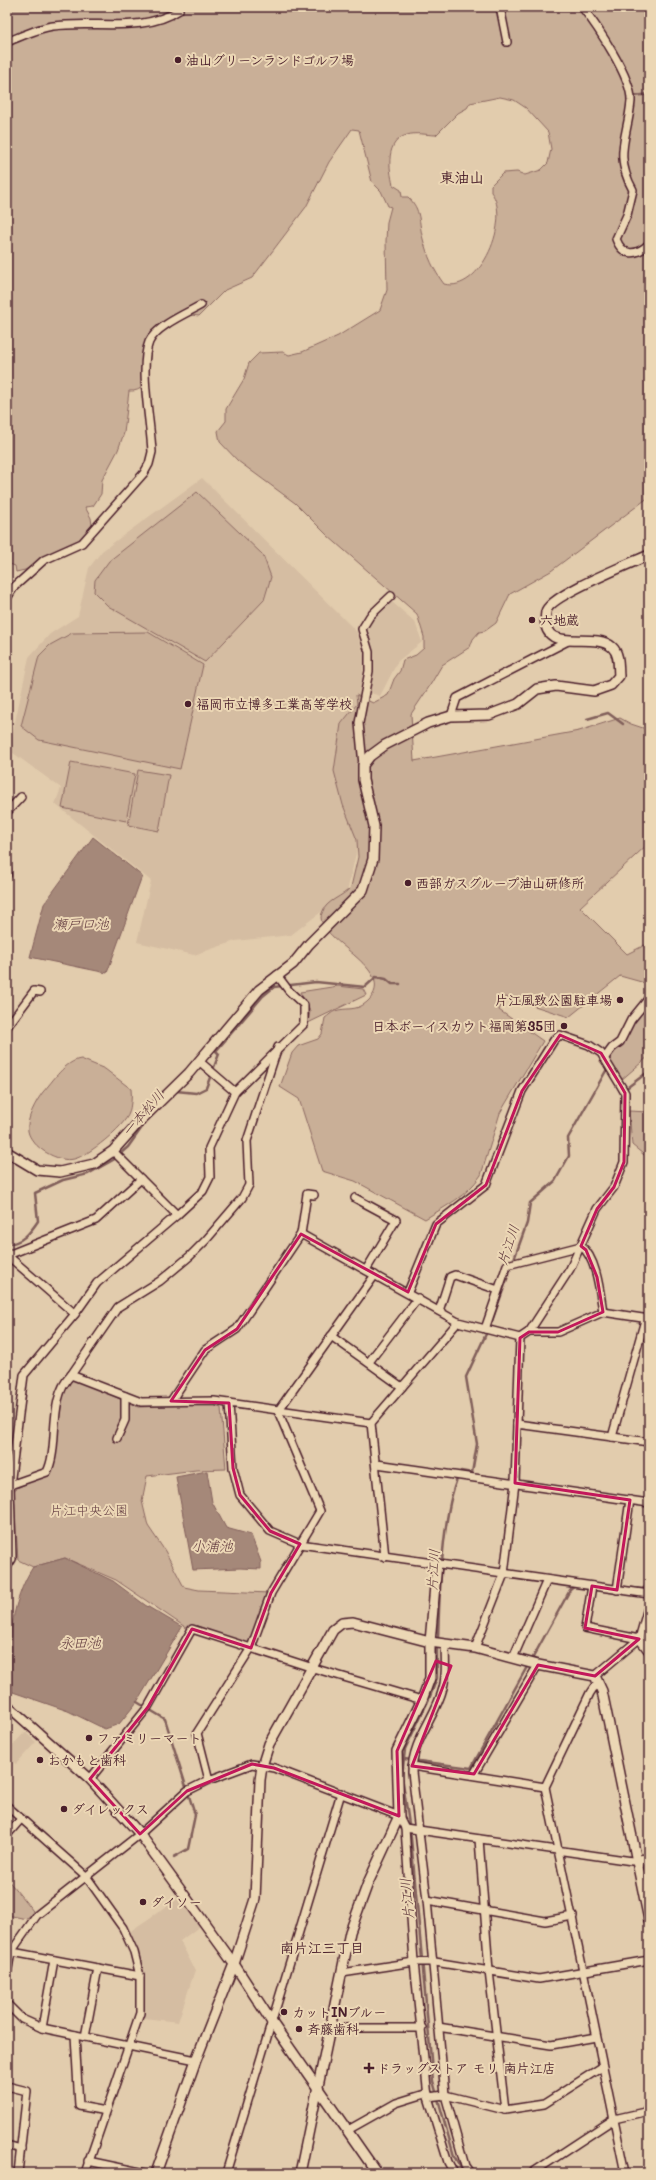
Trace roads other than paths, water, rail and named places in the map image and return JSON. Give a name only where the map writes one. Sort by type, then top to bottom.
[{"type":"street","points":[[500,7],[507,42]]},
{"type":"street","points":[[582,7],[613,52],[625,79],[631,100],[621,156],[627,179],[633,190],[627,215],[616,239],[619,248],[631,254],[638,253],[649,244]]},
{"type":"street","points":[[7,42],[54,26],[146,22],[169,17],[179,10]]},
{"type":"street","points":[[7,598],[14,587],[44,560],[82,543],[144,473],[149,464],[152,452],[145,369],[149,342],[166,325],[201,305]]},
{"type":"street","points":[[363,765],[370,756],[386,745],[428,723],[451,716],[489,715],[518,704],[537,689],[556,686],[594,691],[611,685],[619,676],[618,659],[613,647],[588,640],[563,640],[550,634],[544,623],[547,608],[559,597],[649,556]]},
{"type":"street","points":[[7,1152],[37,1170],[60,1172],[94,1164],[114,1151],[199,1061],[259,990],[280,978],[309,944],[364,890],[373,860],[374,826],[363,780],[359,723],[369,671],[369,658],[362,629],[370,616],[391,596]]},
{"type":"street","points":[[451,716],[457,698],[570,640]]},
{"type":"street","points":[[7,812],[21,797]]},
{"type":"street","points":[[7,869],[7,875]]},
{"type":"street","points":[[7,1567],[12,1559],[10,1485],[24,1375],[75,1314],[97,1282],[177,1215],[203,1191],[210,1177],[210,1148],[235,1092],[304,1024],[304,1005],[289,990],[280,978]]},
{"type":"street","points":[[7,1028],[34,991],[40,992]]},
{"type":"street","points":[[604,1059],[612,1048],[620,1042],[631,1020],[649,998]]},
{"type":"street","points":[[301,1234],[408,1292],[458,1322],[520,1338],[529,1332],[570,1269],[597,1210],[614,1186],[624,1162],[625,1093],[601,1053],[589,1045],[560,1035],[554,1040],[522,1091],[486,1185],[436,1224],[408,1292]]},
{"type":"street","points":[[10,1485],[47,1472],[58,1399],[66,1379],[71,1375],[118,1307],[160,1281],[190,1256],[206,1240],[242,1198],[249,1185],[247,1141],[278,1048]]},
{"type":"street","points":[[199,1061],[235,1092]]},
{"type":"street","points":[[114,1151],[121,1160],[177,1215]]},
{"type":"street","points":[[75,1314],[8,1255],[96,1220],[141,1180]]},
{"type":"street","points":[[171,1401],[205,1350],[237,1329],[301,1234],[307,1194],[314,1195]]},
{"type":"street","points":[[356,1201],[396,1220],[366,1270]]},
{"type":"street","points":[[484,1329],[507,1265],[581,1246]]},
{"type":"street","points":[[581,1246],[586,1250],[597,1277],[603,1312]]},
{"type":"street","points":[[278,1411],[375,1275]]},
{"type":"street","points":[[439,1310],[450,1277],[455,1275],[498,1290]]},
{"type":"street","points":[[369,1362],[418,1298]]},
{"type":"street","points":[[529,1332],[558,1332],[603,1312],[648,1318],[612,1437]]},
{"type":"street","points":[[385,1557],[371,1423],[458,1322]]},
{"type":"street","points":[[331,1336],[402,1387]]},
{"type":"street","points":[[475,1648],[504,1574],[515,1483],[520,1338]]},
{"type":"street","points":[[71,1375],[141,1402],[214,1400],[278,1411],[371,1423]]},
{"type":"street","points":[[117,1438],[125,1420],[125,1396]]},
{"type":"street","points":[[229,1403],[233,1468],[240,1495],[270,1531],[300,1544],[592,1586],[618,1586],[649,1594]]},
{"type":"street","points":[[209,1780],[197,1733],[251,1648],[271,1593],[320,1511],[278,1411]]},
{"type":"street","points":[[517,1424],[649,1442]]},
{"type":"street","points":[[376,1464],[649,1503]]},
{"type":"street","points":[[618,1586],[630,1500]]},
{"type":"street","points":[[437,1563],[430,1642],[430,1678],[422,1700],[397,1751],[399,1816],[405,1828],[414,1962],[428,2095],[448,2162],[454,2173]]},
{"type":"street","points":[[513,1658],[547,1580]]},
{"type":"street","points":[[592,1586],[585,1628],[639,1639],[649,1652]]},
{"type":"street","points":[[594,1676],[639,1639],[649,1604]]},
{"type":"street","points":[[156,2173],[196,2060],[234,1964],[255,1899],[256,1839],[262,1766],[269,1744],[333,1630],[342,1623],[353,1622],[430,1642],[475,1648],[533,1663],[594,1676],[600,1685],[649,1920]]},
{"type":"street","points":[[90,1779],[148,1707],[192,1629],[313,1668],[422,1700]]},
{"type":"street","points":[[444,1644],[444,1687],[436,1707],[421,1736],[413,1758],[412,1766],[427,1900],[445,2095],[465,2166],[470,2173]]},
{"type":"street","points":[[474,1774],[533,1663]]},
{"type":"street","points":[[600,1685],[594,1687],[590,1693],[546,1787],[585,1973],[602,2067],[625,2173]]},
{"type":"street","points":[[7,1705],[90,1779],[140,1834],[234,1964],[273,2024],[377,2173]]},
{"type":"street","points":[[7,1974],[9,1952],[37,1915],[140,1834],[187,1791],[209,1780],[252,1764],[274,1768],[399,1816]]},
{"type":"street","points":[[412,1766],[474,1774],[546,1787]]},
{"type":"street","points":[[226,2173],[273,2024],[341,1793]]},
{"type":"street","points":[[7,1806],[86,1876],[123,1928],[134,1952],[140,1976],[140,2013],[85,2173]]},
{"type":"street","points":[[300,2173],[350,1932],[363,1897],[399,1816]]},
{"type":"street","points":[[7,1835],[21,1819]]},
{"type":"street","points":[[405,1828],[637,1860],[649,1857]]},
{"type":"street","points":[[479,1839],[489,1971],[505,2110]]},
{"type":"street","points":[[427,1900],[545,1921],[573,1916]]},
{"type":"street","points":[[9,1952],[140,1976]]},
{"type":"street","points":[[42,2028],[54,1960]]},
{"type":"street","points":[[342,1973],[414,1962],[432,1962],[539,1979],[585,1973],[649,1960]]},
{"type":"street","points":[[85,2037],[98,1968]]},
{"type":"street","points":[[7,2004],[22,2019],[42,2028],[196,2060]]},
{"type":"street","points":[[438,2027],[551,2045],[596,2037]]},
{"type":"street","points":[[330,2028],[422,2028]]},
{"type":"street","points":[[75,2035],[79,2106],[106,2111]]},
{"type":"street","points":[[348,2130],[396,2104],[428,2095],[445,2095],[505,2110],[544,2104],[602,2067]]},
{"type":"street","points":[[7,2086],[27,2091],[18,2173]]},
{"type":"street","points":[[532,2173],[614,2119],[649,2110]]},
{"type":"street","points":[[7,2145],[21,2149]]},
{"type":"street","points":[[88,2161],[145,2173]]},
{"type":"water","name":"瀬戸口池","points":[[93,837],[142,876],[107,973],[30,957],[44,904]]},
{"type":"water","name":"小浦池","points":[[207,1471],[212,1502],[226,1528],[251,1535],[261,1562],[261,1569],[240,1568],[193,1570],[176,1477]]},
{"type":"water","name":"永田池","points":[[65,1558],[113,1581],[145,1605],[182,1627],[137,1702],[119,1724],[105,1729],[68,1711],[7,1690],[9,1643],[15,1610],[26,1580],[33,1567]]},
{"type":"waterway","points":[[635,96],[649,94]]},
{"type":"waterway","points":[[587,719],[608,713],[623,724]]},
{"type":"waterway","name":"一本松川","points":[[176,1091],[196,1093],[206,1088],[219,1054],[216,1051],[263,996],[274,987],[316,982],[365,987],[376,977],[386,979],[392,984],[400,984]]},
{"type":"waterway","name":"片江川","points":[[438,1640],[443,1553],[450,1505],[461,1471],[472,1473],[477,1444],[466,1377],[492,1321],[527,1223],[530,1203],[555,1181],[569,1156],[568,1138],[607,1069],[608,1070]]},
{"type":"waterway","name":"片江川","points":[[624,1090],[649,1071]]},
{"type":"waterway","name":"一本松川","points":[[7,1244],[17,1242],[25,1237],[38,1221],[35,1193],[63,1180],[88,1174],[113,1160],[128,1147],[148,1119]]},
{"type":"waterway","points":[[624,1587],[642,1589],[645,1587],[649,1574]]},
{"type":"waterway","points":[[531,1661],[570,1590],[576,1585]]},
{"type":"waterway","name":"片江川","points":[[437,1645],[437,1678],[429,1699],[405,1749],[402,1776],[411,1838],[433,2081],[454,2156],[464,2173]]},
{"type":"waterway","points":[[404,1759],[471,1768],[528,1665]]},
{"type":"waterway","points":[[137,1702],[165,1719],[195,1815],[188,1849],[174,1857]]},
{"type":"place","name":"油山グリーンランドゴルフ場","points":[[178,60]]},
{"type":"place","name":"六地蔵","points":[[532,620]]},
{"type":"place","name":"福岡市立博多工業高等学校","points":[[188,704]]},
{"type":"place","name":"西部ガスグループ油山研修所","points":[[408,883]]},
{"type":"place","name":"片江風致公園駐車場","points":[[620,1000]]},
{"type":"place","name":"日本ボーイスカウト福岡第35団","points":[[564,1026]]},
{"type":"place","name":"ファミリーマート","points":[[89,1738]]},
{"type":"place","name":"おかもと歯科","points":[[40,1760]]},
{"type":"place","name":"ダイレックス","points":[[64,1809]]},
{"type":"place","name":"ダイソー","points":[[143,1902]]},
{"type":"place","name":"カットINブルー","points":[[284,2012]]},
{"type":"place","name":"斉藤歯科","points":[[299,2029]]},
{"type":"place","name":"ドラッグストア モリ 南片江店","points":[[369,2068]]},
{"type":"district","name":"東油山","points":[[462,178]]},
{"type":"district","name":"南片江三丁目","points":[[322,1948]]},
{"type":"park label","name":"片江中央公園","points":[[89,1510]]}]
